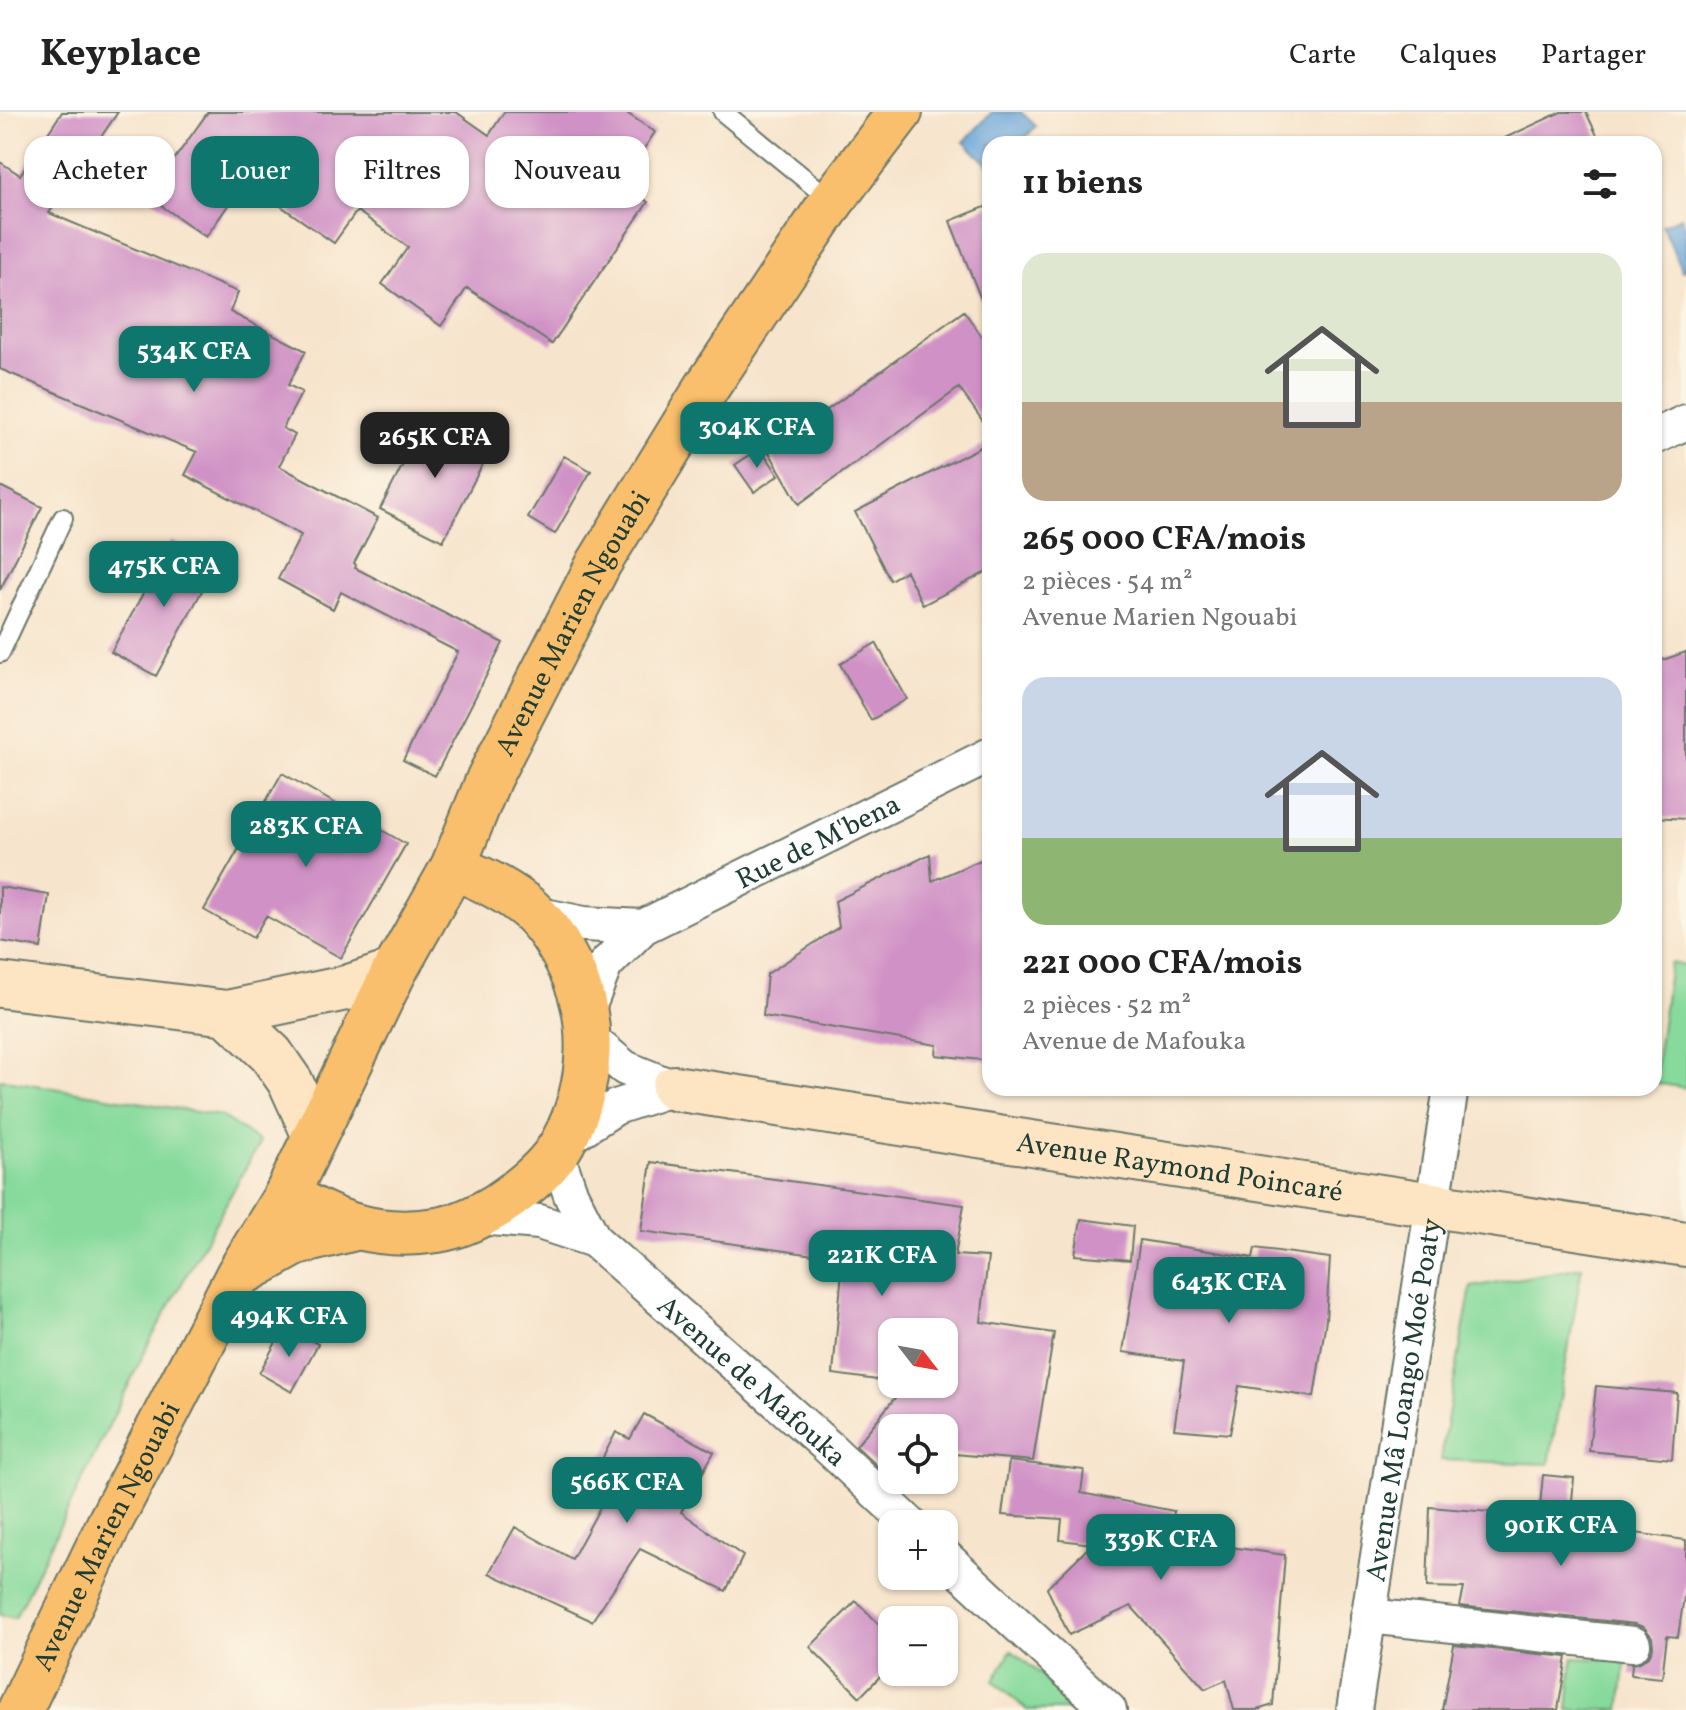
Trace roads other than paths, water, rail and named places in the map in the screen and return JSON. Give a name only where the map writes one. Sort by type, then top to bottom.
[{"type":"main road","name":"Avenue Marien Ngouabi","points":[[20,1710],[110,1522],[238,1275],[287,1194],[394,972],[453,867],[489,778],[599,563],[707,387],[832,201],[900,112]]},
{"type":"main road","points":[[287,1194],[319,1214],[355,1228],[397,1233],[439,1230],[479,1217],[522,1190],[560,1147],[583,1091],[587,1026],[576,977],[558,944],[529,909],[494,844],[489,778]]},
{"type":"main road","points":[[453,867],[490,882],[529,909]]},
{"type":"main road","points":[[238,1275],[296,1243],[355,1228]]},
{"type":"street","points":[[1662,433],[1686,422]]},
{"type":"street","name":"Rue de M'bena","points":[[587,1026],[605,965],[643,927],[982,759]]},
{"type":"street","name":"Rue de M'bena","points":[[529,909],[584,924],[643,927]]},
{"type":"street","points":[[0,985],[227,1013],[346,988],[394,972]]},
{"type":"street","points":[[227,1013],[271,1054],[291,1083],[314,1134]]},
{"type":"street","points":[[587,1026],[625,1068],[674,1088]]},
{"type":"street","points":[[594,1240],[571,1195],[560,1147],[616,1107],[674,1088]]},
{"type":"street","name":"Avenue Raymond Poincaré","points":[[674,1088],[1686,1244]]},
{"type":"street","name":"Avenue Mâ Loango Moé Poaty","points":[[1354,1710],[1450,1096]]},
{"type":"street","points":[[479,1217],[539,1222],[594,1240]]},
{"type":"street","name":"Avenue de Mafouka","points":[[594,1240],[895,1510]]},
{"type":"street","points":[[958,1569],[1109,1710]]},
{"type":"street","points":[[1368,1616],[1633,1644]]},
{"type":"lane","points":[[723,112],[832,201]]},
{"type":"lane","points":[[0,653],[63,518]]},
{"type":"water","points":[[992,112],[1021,112],[1036,126],[1027,136],[982,136],[982,159],[964,142]]},
{"type":"water","points":[[1681,217],[1686,228],[1686,269],[1682,271],[1662,225]]}]
